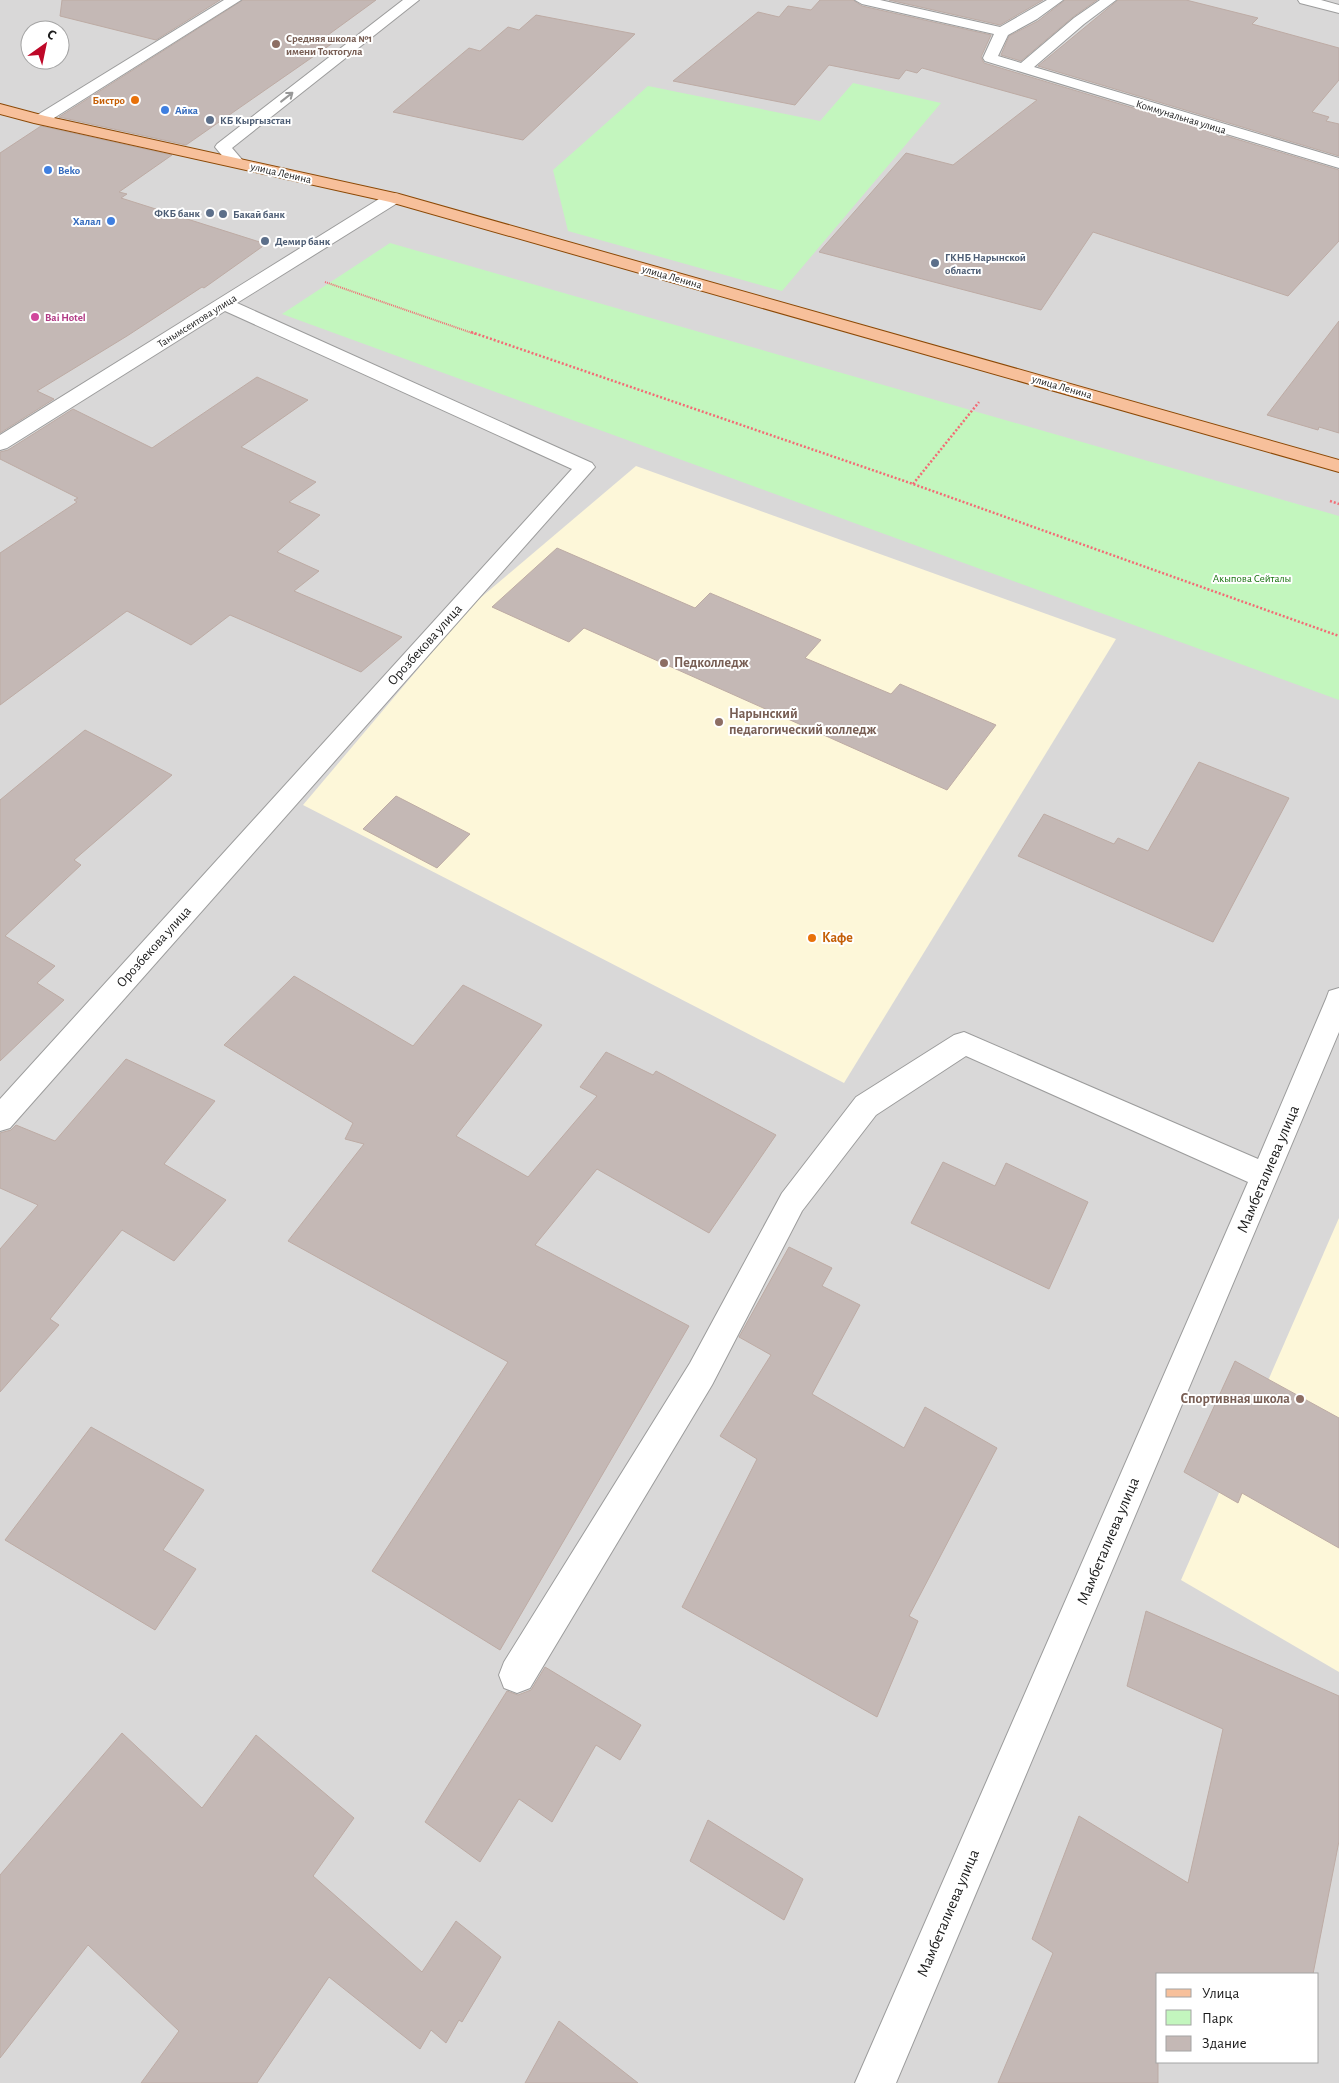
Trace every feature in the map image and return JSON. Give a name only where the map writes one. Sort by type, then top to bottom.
[{"type":"main road","name":"улица Ленина","points":[[0,109],[34,116],[40,120],[393,198],[1339,466]]},
{"type":"street","points":[[40,120],[135,59],[234,0]]},
{"type":"street","points":[[236,162],[223,147],[412,0]]},
{"type":"street","points":[[862,0],[1002,32],[1032,16],[1056,0]]},
{"type":"street","points":[[1023,69],[1079,21],[1109,0]]},
{"type":"street","points":[[1306,0],[1339,9]]},
{"type":"street","name":"Коммунальная улица","points":[[1002,32],[990,58],[1339,163]]},
{"type":"street","name":"Танымсеитова улица","points":[[0,444],[393,198]]},
{"type":"street","name":"Орозбекова улица","points":[[0,1119],[585,467],[224,304]]},
{"type":"street","name":"Мамбеталиева улица","points":[[875,2083],[1265,1176],[1339,999]]},
{"type":"street","points":[[517,1675],[701,1374],[792,1202],[866,1106],[964,1042],[1265,1176]]},
{"type":"path","points":[[282,267],[914,484],[1339,636]]},
{"type":"path","points":[[914,484],[979,402],[970,399]]},
{"type":"path","points":[[1330,501],[1339,504]]},
{"type":"shaded area","points":[[0,0],[1339,0],[1339,2083],[0,2083]]},
{"type":"shaded area","name":"Нарынский педагогический колледж","points":[[636,466],[1116,639],[844,1083],[303,805],[472,605]]},
{"type":"shaded area","name":"Спортивная школа","points":[[1339,1218],[1339,1672],[1181,1580]]},
{"type":"green space","points":[[853,83],[941,103],[782,291],[568,231],[553,170],[648,86],[820,121]]},
{"type":"green space","name":"Акыпова Сейталы","points":[[390,243],[1339,516],[1339,700],[282,314]]},
{"type":"building","points":[[62,0],[220,0],[156,40],[60,16]]},
{"type":"building","points":[[243,0],[376,0],[328,35],[340,38],[186,145],[59,117]]},
{"type":"building","points":[[820,0],[853,0],[862,6],[991,35],[981,57],[984,63],[1339,170],[1339,241],[1288,296],[1093,232],[1041,310],[819,252],[906,153],[953,165],[1037,100],[922,68],[917,73],[906,70],[899,79],[829,65],[795,105],[673,81],[758,12],[779,17],[788,6],[811,10]]},
{"type":"building","points":[[889,0],[1043,0],[1000,25]]},
{"type":"building","points":[[1065,0],[1097,0],[1073,17],[1021,61],[1001,55],[1009,36],[1038,21]]},
{"type":"building","points":[[1118,0],[1186,0],[1258,18],[1252,24],[1339,48],[1339,80],[1312,112],[1329,117],[1326,121],[1339,124],[1339,156],[1038,66]]},
{"type":"building","points":[[536,15],[635,34],[523,140],[393,112],[469,48],[480,51],[508,27],[519,30]]},
{"type":"building","points":[[41,126],[172,155],[119,192],[127,194],[121,198],[266,244],[204,288],[202,287],[37,391],[54,399],[0,433],[0,153]]},
{"type":"building","points":[[1339,321],[1339,433],[1319,427],[1318,430],[1267,415]]},
{"type":"building","points":[[257,377],[308,400],[241,447],[316,482],[289,502],[320,515],[277,552],[319,571],[294,591],[402,637],[361,672],[230,615],[191,645],[127,611],[0,705],[0,553],[77,502],[74,500],[78,498],[0,459],[0,452],[8,450],[73,409],[152,448]]},
{"type":"building","points":[[557,548],[695,608],[710,593],[821,640],[805,658],[891,694],[900,684],[996,725],[947,790],[584,628],[569,642],[492,607]]},
{"type":"building","points":[[85,730],[172,775],[74,860],[81,865],[5,936],[55,966],[37,983],[64,1000],[0,1061],[0,800]]},
{"type":"building","points":[[1199,762],[1289,798],[1213,942],[1018,856],[1044,814],[1114,844],[1118,838],[1148,851]]},
{"type":"building","points":[[396,796],[470,834],[437,868],[363,829]]},
{"type":"building","points":[[294,976],[413,1046],[463,985],[542,1025],[456,1136],[528,1177],[597,1096],[580,1087],[606,1052],[653,1075],[656,1071],[776,1135],[709,1233],[597,1169],[535,1245],[689,1326],[500,1650],[372,1571],[508,1362],[288,1241],[364,1144],[345,1139],[353,1123],[224,1045]]},
{"type":"building","points":[[126,1059],[215,1101],[164,1164],[226,1200],[174,1261],[122,1230],[50,1319],[59,1325],[0,1392],[0,1249],[38,1205],[0,1188],[0,1133],[11,1130],[16,1125],[55,1141]]},
{"type":"building","points":[[943,1162],[995,1186],[1006,1163],[1088,1202],[1049,1289],[911,1223]]},
{"type":"building","points":[[789,1247],[832,1268],[822,1286],[860,1305],[812,1394],[904,1448],[925,1407],[997,1448],[909,1616],[918,1621],[877,1717],[682,1607],[757,1459],[720,1436],[771,1355],[739,1337]]},
{"type":"building","points":[[1235,1361],[1339,1418],[1339,1548],[1242,1493],[1238,1503],[1184,1472]]},
{"type":"building","points":[[91,1427],[204,1490],[163,1550],[196,1569],[155,1630],[5,1540]]},
{"type":"building","points":[[1146,1611],[1339,1696],[1339,1841],[1313,1973],[1156,1973],[1156,2063],[1158,2063],[1158,2083],[998,2083],[1053,1953],[1032,1939],[1079,1816],[1188,1883],[1223,1729],[1127,1686]]},
{"type":"building","points":[[545,1667],[641,1725],[620,1760],[596,1745],[552,1822],[519,1799],[480,1862],[425,1822],[507,1691],[518,1695],[531,1690]]},
{"type":"building","points":[[122,1733],[202,1808],[256,1735],[354,1818],[313,1876],[422,1972],[456,1921],[501,1957],[462,2022],[459,2020],[446,2043],[431,2030],[420,2049],[329,1977],[257,2083],[141,2083],[179,2031],[88,1945],[0,2058],[0,1875]]},
{"type":"building","points":[[708,1820],[803,1879],[784,1920],[690,1861]]},
{"type":"building","points":[[559,2021],[638,2083],[525,2083]]},
{"type":"place","name":"Средняя школа №1 имени Токтогула","points":[[276,44]]},
{"type":"place","name":"Бистро","points":[[135,100]]},
{"type":"place","name":"Айка","points":[[165,110]]},
{"type":"place","name":"КБ Кыргызстан","points":[[210,120]]},
{"type":"place","name":"Beko","points":[[48,170]]},
{"type":"place","name":"ФКБ банк","points":[[210,213]]},
{"type":"place","name":"Бакай банк","points":[[223,214]]},
{"type":"place","name":"Халал","points":[[111,221]]},
{"type":"place","name":"Демир банк","points":[[265,241]]},
{"type":"place","name":"ГКНБ Нарынской области","points":[[935,263]]},
{"type":"place","name":"Bai Hotel","points":[[35,317]]},
{"type":"place","name":"Педколледж","points":[[664,663]]},
{"type":"place","name":"Нарынский педагогический колледж","points":[[719,722]]},
{"type":"place","name":"Кафе","points":[[812,938]]},
{"type":"place","name":"Спортивная школа","points":[[1300,1399]]}]
